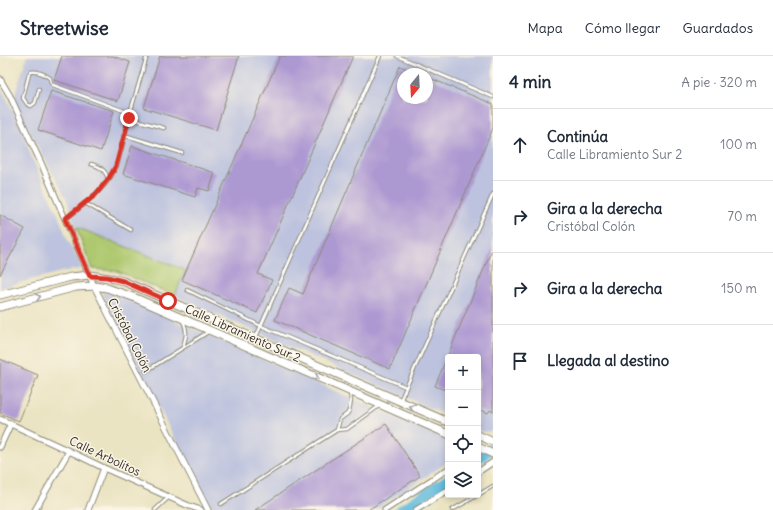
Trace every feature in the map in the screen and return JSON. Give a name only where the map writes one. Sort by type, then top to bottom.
[{"type":"main road","name":"Calle Libramiento Sur 2","points":[[0,295],[71,277],[107,277],[119,280],[445,421]]},
{"type":"main road","name":"Calle Libramiento Sur 2","points":[[0,307],[76,287],[94,286],[114,290],[164,310],[445,433]]},
{"type":"main road","points":[[164,310],[168,301]]},
{"type":"main road","points":[[251,348],[255,339]]},
{"type":"main road","points":[[381,405],[385,395]]},
{"type":"main road","points":[[396,411],[400,402]]},
{"type":"main road","points":[[481,437],[491,441]]},
{"type":"main road","points":[[481,449],[493,454]]},
{"type":"street","name":"Cristóbal Colón","points":[[0,79],[10,96],[94,286],[208,510]]},
{"type":"street","name":"Calle Arbolitos","points":[[0,419],[69,450],[104,468],[201,510]]},
{"type":"street","points":[[0,447],[11,423]]},
{"type":"street","points":[[481,448],[491,441]]},
{"type":"street","points":[[35,510],[69,450]]},
{"type":"street","points":[[481,470],[493,462]]},
{"type":"street","points":[[88,510],[104,468]]},
{"type":"street","points":[[385,510],[445,471]]},
{"type":"street","points":[[416,510],[445,492]]},
{"type":"lane","points":[[65,219],[96,194],[109,178],[116,166],[147,56]]},
{"type":"lane","points":[[255,339],[380,56]]},
{"type":"lane","points":[[397,56],[493,97]]},
{"type":"lane","points":[[38,89],[35,103],[31,106],[27,104],[23,98],[29,74],[34,71],[48,76],[53,85],[130,113]]},
{"type":"lane","points":[[129,118],[164,128]]},
{"type":"lane","points":[[124,135],[182,153]]},
{"type":"lane","points":[[91,164],[104,170],[109,178]]},
{"type":"lane","points":[[400,402],[493,194]]},
{"type":"lane","points":[[85,203],[131,230]]},
{"type":"lane","points":[[188,290],[261,326],[406,386]]},
{"type":"lane","points":[[183,319],[186,328],[183,347]]},
{"type":"lane","points":[[146,371],[210,330]]},
{"type":"lane","points":[[337,430],[340,419],[349,411],[351,401],[350,392]]},
{"type":"lane","points":[[221,504],[337,430],[347,429],[381,405]]},
{"type":"lane","points":[[481,493],[493,486]]},
{"type":"lane","points":[[155,510],[169,497]]},
{"type":"lane","points":[[452,510],[473,498]]},
{"type":"shaded area","points":[[27,56],[493,56],[493,431],[481,431],[481,354],[445,354],[445,415],[175,296],[184,269],[76,227],[66,198],[13,100]]},
{"type":"shaded area","points":[[0,88],[20,125],[32,158],[59,217],[68,241],[82,267],[0,288]]},
{"type":"shaded area","points":[[102,292],[118,296],[445,439],[445,464],[375,510],[214,510],[201,490],[111,314]]},
{"type":"green space","points":[[76,227],[185,270],[175,296],[117,271],[92,269]]},
{"type":"building","points":[[62,56],[113,56],[130,62],[118,101],[54,80]]},
{"type":"building","points":[[160,56],[239,56],[216,130],[144,108]]},
{"type":"building","points":[[280,56],[353,56],[258,274],[272,280],[257,313],[182,280]]},
{"type":"building","points":[[397,73],[397,104],[433,104],[433,79],[493,104],[493,128],[390,369],[275,320],[289,288],[303,294]]},
{"type":"building","points":[[51,91],[114,111],[101,151],[38,130]]},
{"type":"building","points":[[132,146],[215,173],[209,191],[198,188],[195,197],[123,174]]},
{"type":"building","points":[[0,215],[25,229],[0,275]]},
{"type":"building","points":[[493,247],[493,412],[490,410],[488,413],[481,410],[481,354],[448,354]]},
{"type":"building","points":[[0,359],[38,375],[19,421],[0,413]]},
{"type":"building","points":[[445,362],[445,390],[435,386]]},
{"type":"building","points":[[386,424],[420,476],[368,510],[255,510]]},
{"type":"waterway","points":[[481,457],[493,448]]},
{"type":"waterway","points":[[400,510],[445,481]]},
{"type":"route","points":[[129,118],[116,166],[109,178],[96,194],[65,219],[90,276],[107,277],[123,281],[168,301]]}]
